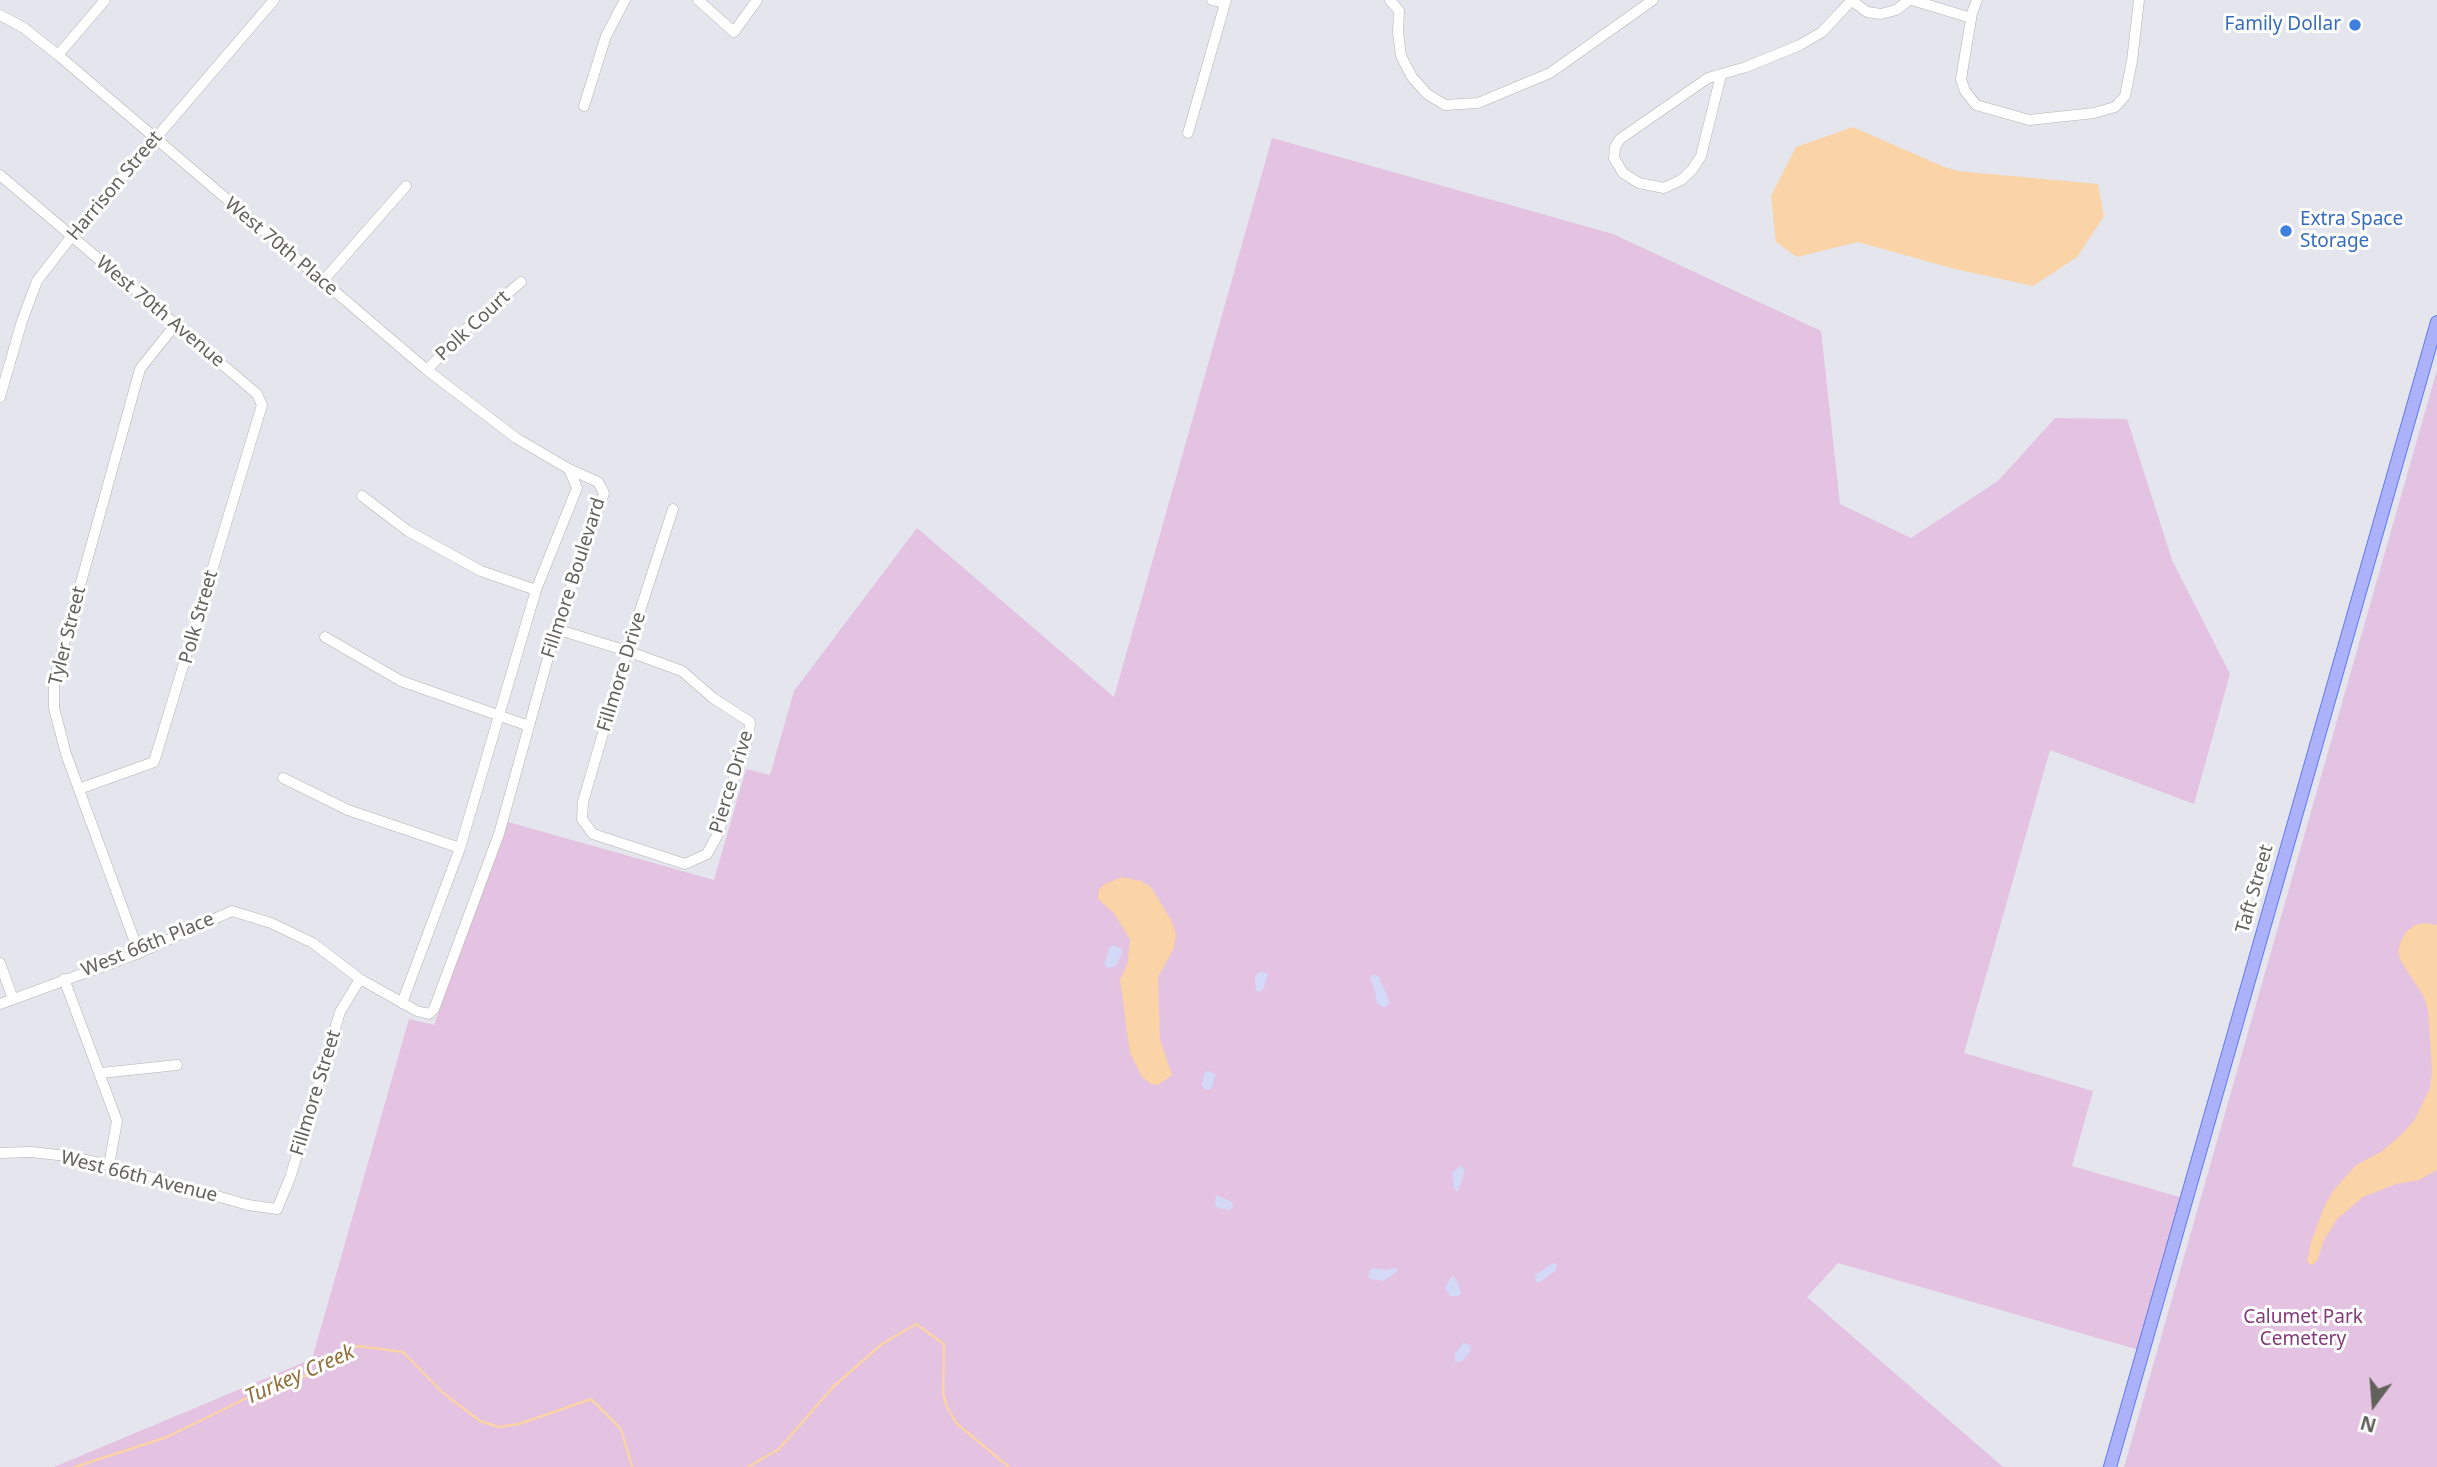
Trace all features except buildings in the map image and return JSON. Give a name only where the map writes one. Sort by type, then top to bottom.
[{"type":"main road","name":"Taft Street","points":[[2110,1467],[2437,322]]},
{"type":"street","points":[[58,55],[105,0]]},
{"type":"street","name":"Harrison Street","points":[[0,397],[22,321],[37,281],[71,237],[274,0]]},
{"type":"street","points":[[584,106],[606,36],[625,0]]},
{"type":"street","points":[[698,0],[734,32],[757,0]]},
{"type":"street","points":[[1188,133],[1226,2],[1212,0]]},
{"type":"street","points":[[1390,0],[1399,11],[1401,56],[1412,76],[1427,94],[1445,105],[1478,103],[1550,73],[1653,0]]},
{"type":"street","points":[[1721,75],[1701,156],[1692,170],[1681,180],[1664,187],[1639,183],[1623,173],[1614,158],[1615,147],[1620,139],[1708,78],[1800,46],[1822,32],[1851,0],[1867,12],[1881,14],[1896,10],[1911,0],[1971,18]]},
{"type":"street","points":[[1975,1],[1961,79],[1965,91],[1976,105],[2029,120],[2094,113],[2115,107],[2125,96],[2139,0]]},
{"type":"street","name":"West 70th Place","points":[[0,15],[24,28],[58,55],[427,370],[516,438],[569,469]]},
{"type":"street","name":"West 70th Avenue","points":[[0,175],[257,394]]},
{"type":"street","points":[[322,282],[407,186]]},
{"type":"street","name":"Polk Court","points":[[427,370],[465,330],[521,282]]},
{"type":"street","name":"Tyler Street","points":[[139,953],[65,754],[54,708],[54,680],[139,369],[175,325]]},
{"type":"street","name":"Polk Street","points":[[79,789],[154,762],[262,405],[257,394]]},
{"type":"street","name":"Fillmore Boulevard","points":[[569,469],[598,482],[604,493],[556,629],[499,834],[434,1009],[429,1014],[417,1011],[402,1003],[460,848],[536,590],[577,488],[569,469]]},
{"type":"street","points":[[362,496],[408,531],[481,571],[536,590]]},
{"type":"street","name":"Fillmore Drive","points":[[593,834],[582,818],[583,802],[627,651],[673,509]]},
{"type":"street","name":"Pierce Drive","points":[[556,629],[682,671],[713,698],[750,722],[749,735],[719,832],[707,854],[685,864],[593,834]]},
{"type":"street","points":[[325,637],[401,681],[528,726]]},
{"type":"street","points":[[283,778],[348,810],[460,848]]},
{"type":"street","name":"West 66th Place","points":[[0,1004],[139,953],[232,911],[271,923],[313,943],[360,979],[402,1003]]},
{"type":"street","points":[[0,963],[13,999]]},
{"type":"street","points":[[64,979],[117,1121],[109,1165]]},
{"type":"street","name":"Fillmore Street","points":[[277,1209],[290,1178],[341,1012],[360,979]]},
{"type":"street","points":[[101,1073],[177,1065]]},
{"type":"street","name":"West 66th Avenue","points":[[0,1153],[31,1152],[66,1156],[109,1165],[248,1205],[277,1209]]},
{"type":"green space","points":[[1272,138],[1613,234],[1821,331],[1840,504],[1911,538],[1998,481],[2055,418],[2127,419],[2172,560],[2230,674],[2194,804],[2050,750],[1964,1053],[2093,1091],[2072,1166],[2183,1198],[2139,1350],[1838,1263],[1807,1297],[2003,1467],[54,1467],[312,1359],[409,1019],[434,1025],[508,822],[714,880],[746,769],[770,775],[794,691],[917,528],[1114,697]]},
{"type":"green space","name":"Calumet Park Cemetery","points":[[2437,370],[2437,1467],[2124,1467]]},
{"type":"sand","points":[[1113,945],[1122,949],[1122,953],[1116,966],[1107,968],[1104,964],[1109,948]]},
{"type":"sand","points":[[1261,971],[1268,974],[1260,992],[1256,991],[1255,976]]},
{"type":"sand","points":[[1373,974],[1379,977],[1388,998],[1389,1004],[1384,1008],[1377,1003],[1370,978]]},
{"type":"sand","points":[[1210,1071],[1216,1075],[1211,1089],[1205,1090],[1202,1086],[1203,1078],[1205,1072]]},
{"type":"sand","points":[[1461,1165],[1465,1170],[1458,1192],[1454,1188],[1452,1173]]},
{"type":"sand","points":[[1216,1195],[1232,1202],[1233,1208],[1218,1208],[1215,1204]]},
{"type":"sand","points":[[1553,1263],[1557,1265],[1555,1271],[1536,1282],[1535,1275]]},
{"type":"sand","points":[[1396,1268],[1397,1272],[1383,1281],[1368,1277],[1370,1270]]},
{"type":"sand","points":[[1452,1276],[1455,1277],[1461,1294],[1457,1296],[1450,1296],[1445,1288]]},
{"type":"sand","points":[[1463,1343],[1471,1347],[1470,1352],[1462,1361],[1455,1362],[1455,1354]]},
{"type":"shaded area","points":[[1853,127],[1958,171],[2098,184],[2104,216],[2077,257],[2033,286],[1955,269],[1858,242],[1797,257],[1776,242],[1771,196],[1796,147]]},
{"type":"shaded area","points":[[1122,877],[1141,881],[1151,887],[1171,920],[1176,934],[1174,948],[1158,977],[1160,1040],[1172,1075],[1158,1085],[1151,1084],[1142,1077],[1130,1053],[1120,980],[1128,962],[1130,940],[1114,913],[1098,899],[1099,889]]},
{"type":"shaded area","points":[[2415,925],[2437,925],[2437,1170],[2419,1180],[2396,1184],[2363,1197],[2337,1219],[2313,1265],[2307,1261],[2311,1242],[2333,1191],[2356,1165],[2381,1152],[2403,1133],[2415,1119],[2430,1088],[2432,1072],[2428,1010],[2424,997],[2401,961],[2398,951],[2406,932]]},
{"type":"waterway","name":"Turkey Creek","points":[[748,1467],[779,1449],[834,1386],[882,1344],[916,1324],[944,1344],[943,1393],[956,1423],[1009,1467]]},
{"type":"waterway","name":"Turkey Creek","points":[[75,1467],[167,1437],[265,1389],[314,1373],[338,1353],[358,1346],[403,1352],[443,1393],[480,1421],[499,1427],[519,1424],[591,1399],[621,1429],[632,1467]]},
{"type":"place","name":"Family Dollar","points":[[2355,25]]},
{"type":"place","name":"Extra Space Storage","points":[[2286,231]]}]
